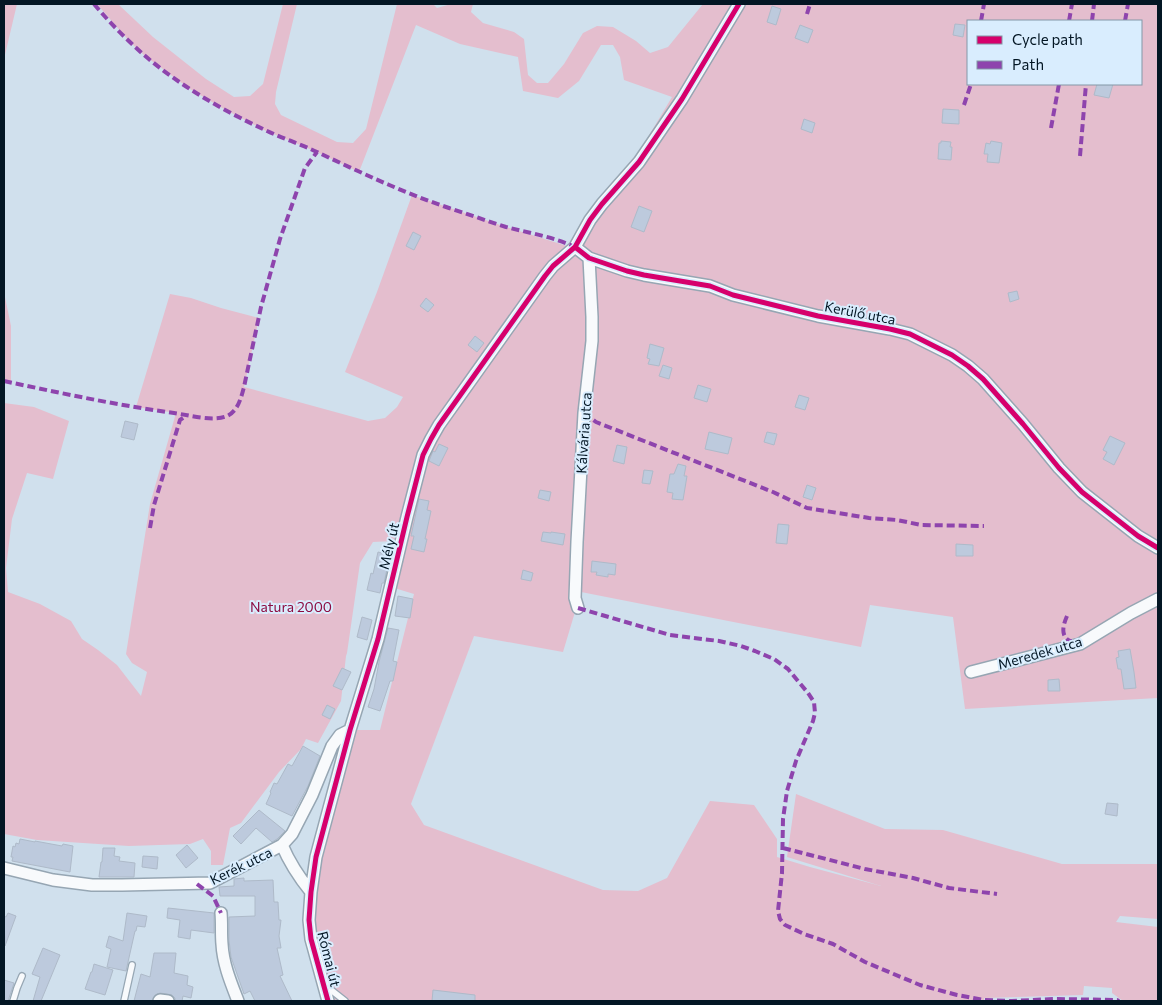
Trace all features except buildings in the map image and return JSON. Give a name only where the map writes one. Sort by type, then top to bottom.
[{"type":"street","points":[[575,247],[590,220],[639,162],[682,99],[739,4]]},
{"type":"street","name":"Kerülő utca","points":[[575,247],[589,258],[644,275],[710,286],[734,295],[818,316],[910,334],[952,355],[983,379],[1082,492],[1131,530],[1158,548]]},
{"type":"street","name":"Mély út","points":[[311,892],[316,857],[350,730],[378,639],[423,455],[439,425],[545,276],[553,266],[575,247]]},
{"type":"street","name":"Kálvária utca","points":[[578,608],[575,598],[577,542],[584,413],[592,341],[589,258]]},
{"type":"street","name":"Meredek utca","points":[[971,672],[1080,644],[1130,613],[1158,599]]},
{"type":"street","name":"Kerék utca","points":[[4,868],[53,880],[92,885],[122,886],[210,883],[282,845],[292,834],[312,795],[332,746],[340,735],[350,730]]},
{"type":"street","points":[[282,845],[290,864],[311,892]]},
{"type":"street","name":"Római út","points":[[311,892],[309,920],[311,939],[328,1001]]},
{"type":"street","points":[[221,913],[224,958],[230,982],[238,1001]]},
{"type":"street","points":[[158,1001],[168,1001]]},
{"type":"lane","points":[[124,1001],[132,965]]},
{"type":"lane","points":[[13,1001],[22,976]]},
{"type":"lane","points":[[324,985],[345,1001]]},
{"type":"green space","points":[[4,4],[17,4],[4,59]]},
{"type":"green space","name":"Natura 2000","points":[[97,4],[118,4],[153,37],[206,79],[234,97],[250,96],[263,84],[283,4],[297,4],[276,92],[275,104],[281,115],[337,142],[353,143],[366,129],[397,4],[433,4],[437,8],[451,4],[473,4],[471,12],[483,23],[514,32],[524,39],[528,75],[537,83],[548,83],[564,64],[583,33],[597,26],[613,27],[636,41],[650,53],[668,47],[703,4],[1158,4],[1158,698],[965,709],[953,617],[870,605],[861,647],[581,592],[563,652],[474,636],[411,804],[424,825],[603,890],[638,891],[667,878],[710,801],[754,805],[777,839],[777,857],[881,886],[787,857],[796,794],[885,829],[943,830],[1062,864],[1158,864],[1158,919],[1120,916],[1116,922],[1158,927],[1158,1001],[1123,1001],[1112,993],[1112,988],[1084,986],[1083,995],[984,998],[984,1001],[328,1001],[317,960],[311,892],[350,730],[380,730],[414,594],[391,587],[400,543],[393,541],[373,542],[360,563],[341,701],[318,743],[306,739],[301,749],[279,772],[241,823],[230,828],[223,865],[211,865],[211,851],[203,839],[190,844],[129,846],[37,840],[4,834],[4,403],[34,407],[69,421],[53,479],[27,473],[12,519],[6,568],[8,592],[40,604],[71,621],[82,639],[117,665],[141,696],[147,672],[132,663],[126,654],[150,504],[176,413],[136,407],[170,294],[191,298],[259,318],[244,387],[368,421],[385,418],[397,407],[403,397],[345,372],[377,292],[412,195],[567,246],[597,202],[641,149],[672,97],[624,80],[620,57],[613,45],[601,45],[579,81],[558,98],[523,91],[518,57],[460,44],[416,25],[359,172],[264,130],[224,109],[190,89],[145,56],[129,41]]},
{"type":"green space","points":[[4,297],[11,326],[11,382],[4,381]]},
{"type":"marked path","points":[[94,4],[124,37],[157,66],[201,96],[248,122],[416,196],[506,227],[550,238],[575,247]]},
{"type":"marked path","points":[[807,14],[810,4]]},
{"type":"marked path","points":[[981,20],[984,4]]},
{"type":"marked path","points":[[1069,20],[1072,4]]},
{"type":"marked path","points":[[1092,20],[1094,4]]},
{"type":"marked path","points":[[1125,20],[1128,4]]},
{"type":"marked path","points":[[964,105],[971,85]]},
{"type":"marked path","points":[[1051,128],[1059,85]]},
{"type":"marked path","points":[[1080,156],[1086,85]]},
{"type":"marked path","points":[[4,381],[109,403],[201,418],[222,418],[231,414],[239,404],[243,391],[261,307],[280,239],[305,168],[317,152]]},
{"type":"marked path","points":[[584,413],[596,422],[773,492],[807,508],[921,525],[984,526]]},
{"type":"marked path","points":[[150,528],[154,505],[180,420],[187,415]]},
{"type":"marked path","points":[[578,608],[670,635],[719,641],[755,651],[774,659],[788,669],[814,702],[815,713],[813,721],[796,761],[787,791],[783,819],[782,873],[778,911],[780,919],[785,925],[833,944],[865,962],[920,985],[957,995],[984,1000],[1053,999],[1119,1001]]},
{"type":"marked path","points":[[1067,616],[1064,625],[1064,635],[1068,640],[1080,644]]},
{"type":"marked path","points":[[783,848],[949,888],[997,894]]},
{"type":"marked path","points":[[197,884],[213,896],[221,913]]},
{"type":"cycle path","points":[[328,1001],[311,939],[309,920],[316,857],[350,730],[378,639],[423,455],[439,425],[545,276],[553,266],[575,247],[590,220],[602,204],[639,162],[682,99],[739,4]]},
{"type":"cycle path","points":[[575,247],[589,258],[627,271],[710,286],[733,295],[818,316],[910,334],[952,355],[983,379],[1082,492],[1138,536],[1158,548]]}]
